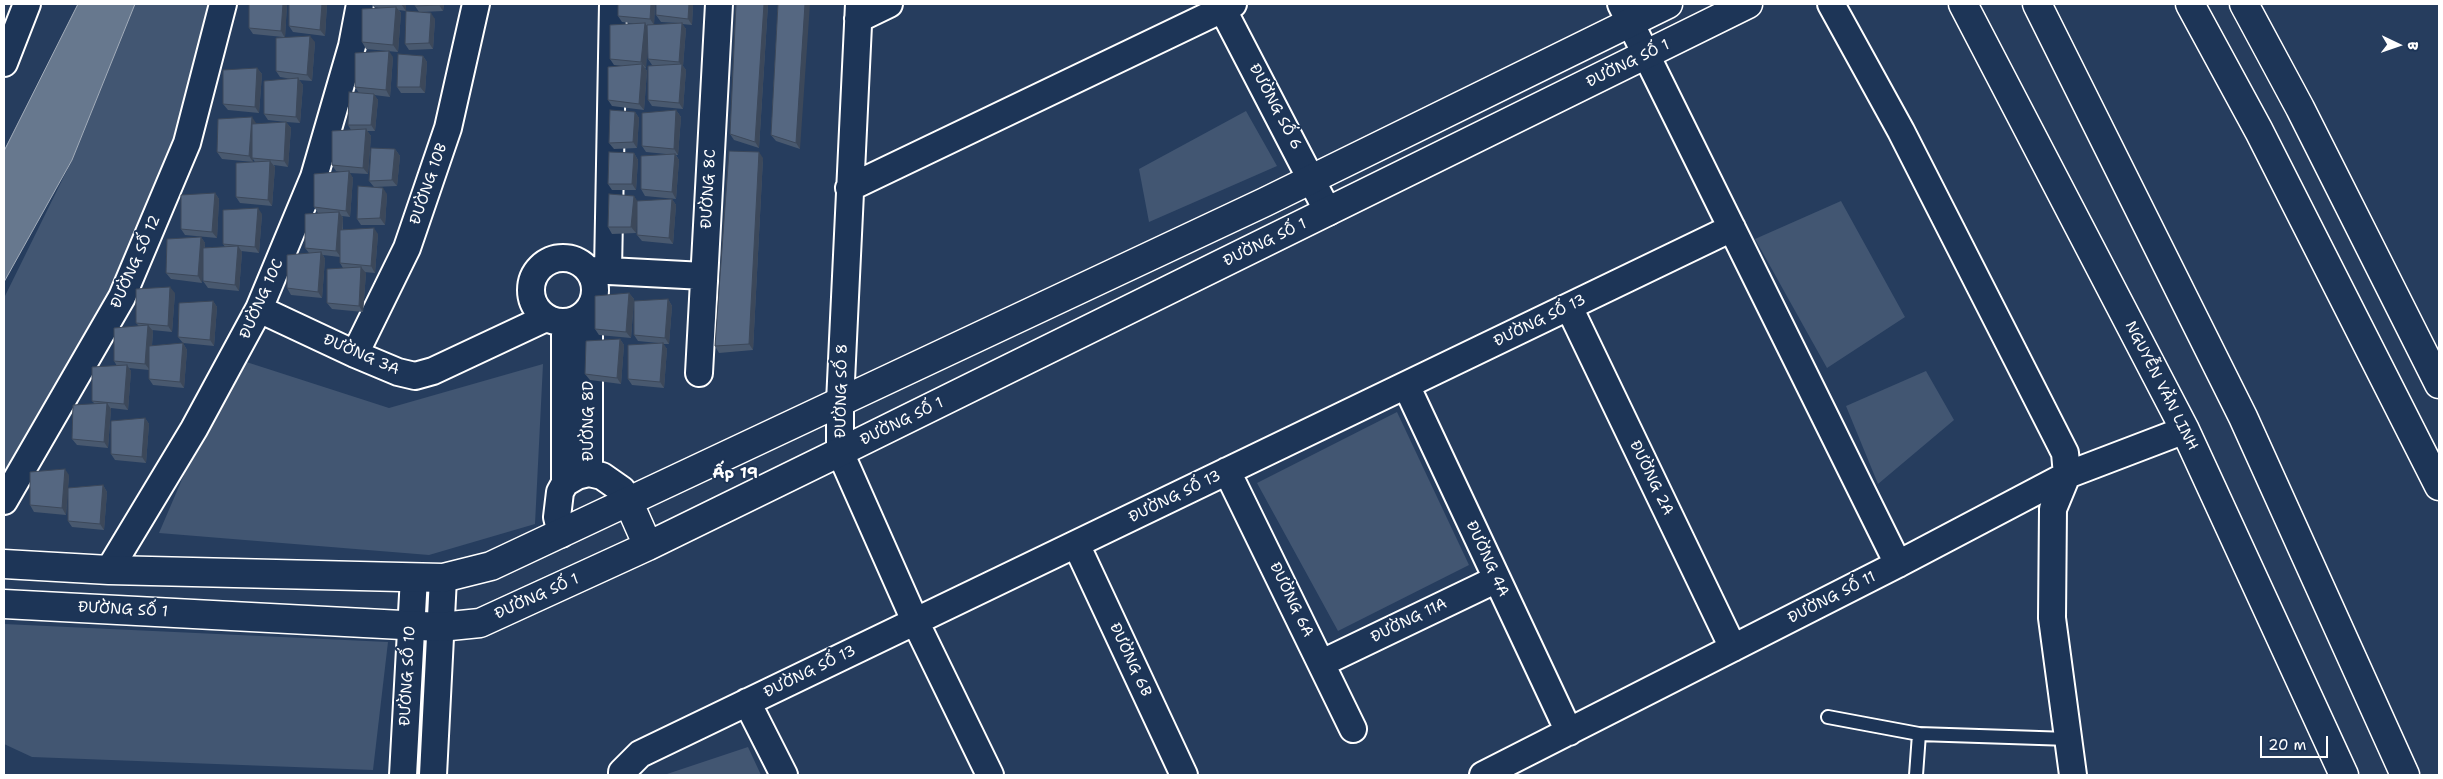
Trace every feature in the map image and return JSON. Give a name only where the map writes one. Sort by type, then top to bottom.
[{"type":"main road","points":[[4,564],[108,570],[443,578],[491,566],[629,503],[1312,179],[1626,13],[1668,4]]},
{"type":"main road","name":"ĐƯỜNG SỐ 1","points":[[4,604],[440,627],[480,623],[648,546],[1748,4]]},
{"type":"main road","name":"NGUYỄN VĂN LINH","points":[[1962,4],[2185,430],[2344,775]]},
{"type":"main road","points":[[2037,4],[2243,417],[2406,775]]},
{"type":"main road","points":[[2190,4],[2259,131],[2439,486]]},
{"type":"main road","points":[[2244,4],[2300,108],[2439,384]]},
{"type":"main road","points":[[629,503],[648,546]]},
{"type":"street","points":[[4,63],[11,25],[28,4]]},
{"type":"street","name":"ĐƯỜNG SỐ 12","points":[[4,501],[122,297],[187,143],[223,4]]},
{"type":"street","name":"ĐƯỜNG 10C","points":[[108,570],[194,429],[260,309],[314,177],[352,46],[360,4]]},
{"type":"street","name":"ĐƯỜNG 10B","points":[[355,354],[408,248],[448,128],[476,4]]},
{"type":"street","points":[[613,4],[599,270],[596,290],[589,310],[574,321],[555,320],[537,310],[532,300],[531,289],[539,268],[553,259],[570,258],[599,270],[704,276]]},
{"type":"street","name":"ĐƯỜNG 8C","points":[[699,374],[719,4]]},
{"type":"street","points":[[859,11],[889,4]]},
{"type":"street","points":[[1831,4],[1901,131],[2065,453],[2067,475],[2053,509],[2052,618],[2073,775]]},
{"type":"street","points":[[850,188],[1225,5]]},
{"type":"street","name":"ĐƯỜNG SỐ 6","points":[[1225,5],[1328,212]]},
{"type":"street","name":"ĐƯỜNG SỐ 8","points":[[859,11],[840,402],[840,452],[915,621],[990,775]]},
{"type":"street","points":[[1626,13],[1898,564]]},
{"type":"street","name":"ĐƯỜNG SỐ 13","points":[[622,773],[640,754],[1732,228]]},
{"type":"street","name":"ĐƯỜNG 2A","points":[[1569,307],[1734,648]]},
{"type":"street","name":"ĐƯỜNG 3A","points":[[260,309],[355,354],[398,372],[415,376],[433,371],[555,320]]},
{"type":"street","name":"ĐƯỜNG 8D","points":[[589,310],[589,473]]},
{"type":"street","name":"ĐƯỜNG 8D","points":[[555,320],[565,482],[558,505],[557,517],[561,534]]},
{"type":"street","name":"ĐƯỜNG 4A","points":[[1406,385],[1569,732]]},
{"type":"street","name":"ĐƯỜNG SỐ 11","points":[[1483,775],[1898,564],[2067,475],[2185,430]]},
{"type":"street","name":"ĐƯỜNG 6A","points":[[1227,471],[1353,729]]},
{"type":"street","name":"ĐƯỜNG 8D","points":[[565,482],[589,473],[612,481],[622,490],[629,503]]},
{"type":"street","name":"ĐƯỜNG 6B","points":[[1076,544],[1184,775]]},
{"type":"street","name":"ĐƯỜNG SỐ 10","points":[[403,775],[414,577]]},
{"type":"street","name":"ĐƯỜNG SỐ 10","points":[[433,775],[443,578]]},
{"type":"street","name":"ĐƯỜNG 11A","points":[[1322,663],[1497,579]]},
{"type":"street","points":[[747,702],[784,775]]},
{"type":"lane","points":[[1828,717],[1919,734],[2069,739]]},
{"type":"lane","points":[[1916,775],[1919,734]]},
{"type":"shaded area","points":[[78,4],[135,4],[72,160],[4,282],[4,151]]},
{"type":"shaded area","points":[[135,4],[223,4],[187,143],[4,501],[4,298],[72,160]]},
{"type":"shaded area","points":[[1246,111],[1277,166],[1149,222],[1139,169]]},
{"type":"shaded area","points":[[1841,201],[1905,317],[1827,368],[1755,239]]},
{"type":"shaded area","points":[[234,358],[389,408],[543,364],[535,524],[429,555],[159,533]]},
{"type":"shaded area","points":[[1926,371],[1954,420],[1878,484],[1846,406]]},
{"type":"shaded area","points":[[1397,412],[1469,565],[1338,631],[1257,483]]},
{"type":"shaded area","points":[[4,624],[388,642],[373,770],[32,757],[4,744]]},
{"type":"shaded area","points":[[748,747],[761,775],[664,775]]},
{"type":"building","points":[[249,4],[283,4],[281,31],[249,28]]},
{"type":"building","points":[[289,4],[322,4],[320,30],[289,26]]},
{"type":"building","points":[[415,4],[439,4],[439,5],[415,6]]},
{"type":"building","points":[[618,4],[651,4],[650,19],[618,16]]},
{"type":"building","points":[[656,4],[689,4],[688,19],[656,15]]},
{"type":"building","points":[[736,4],[764,4],[755,142],[730,134]]},
{"type":"building","points":[[778,4],[805,4],[796,143],[771,135]]},
{"type":"building","points":[[396,7],[393,45],[362,42],[362,9]]},
{"type":"building","points":[[406,11],[431,13],[429,43],[405,44]]},
{"type":"building","points":[[645,23],[641,62],[610,59],[610,25]]},
{"type":"building","points":[[682,23],[679,62],[648,59],[647,25]]},
{"type":"building","points":[[310,36],[307,75],[276,71],[276,38]]},
{"type":"building","points":[[389,51],[386,90],[355,87],[355,53]]},
{"type":"building","points":[[398,54],[423,56],[420,87],[397,87]]},
{"type":"building","points":[[642,64],[639,104],[608,100],[608,67]]},
{"type":"building","points":[[682,64],[679,103],[648,100],[648,66]]},
{"type":"building","points":[[257,68],[255,107],[223,104],[223,70]]},
{"type":"building","points":[[298,78],[296,117],[264,114],[264,81]]},
{"type":"building","points":[[349,92],[374,94],[371,125],[348,125]]},
{"type":"building","points":[[610,110],[635,112],[633,142],[609,143]]},
{"type":"building","points":[[676,110],[674,149],[642,146],[642,113]]},
{"type":"building","points":[[252,117],[249,156],[217,152],[218,119]]},
{"type":"building","points":[[286,122],[284,161],[252,158],[252,124]]},
{"type":"building","points":[[366,129],[363,168],[332,165],[332,131]]},
{"type":"building","points":[[371,148],[395,149],[392,180],[369,181]]},
{"type":"building","points":[[729,151],[759,152],[749,344],[715,346]]},
{"type":"building","points":[[609,152],[634,153],[632,184],[608,184]]},
{"type":"building","points":[[675,154],[672,192],[641,189],[641,156]]},
{"type":"building","points":[[270,161],[268,200],[236,197],[236,163]]},
{"type":"building","points":[[349,171],[346,211],[314,207],[314,174]]},
{"type":"building","points":[[358,186],[383,188],[380,218],[357,219]]},
{"type":"building","points":[[215,193],[212,232],[181,229],[181,195]]},
{"type":"building","points":[[609,194],[634,196],[631,227],[608,227]]},
{"type":"building","points":[[672,199],[669,238],[637,235],[637,201]]},
{"type":"building","points":[[258,208],[255,247],[223,244],[223,210]]},
{"type":"building","points":[[339,212],[336,251],[305,248],[305,214]]},
{"type":"building","points":[[374,228],[371,266],[340,263],[340,230]]},
{"type":"building","points":[[201,237],[198,276],[166,273],[167,239]]},
{"type":"building","points":[[238,246],[235,285],[203,281],[203,248]]},
{"type":"building","points":[[321,252],[318,292],[287,288],[287,255]]},
{"type":"building","points":[[361,267],[359,306],[327,303],[327,269]]},
{"type":"building","points":[[170,287],[168,326],[136,323],[136,289]]},
{"type":"building","points":[[629,293],[626,332],[595,329],[595,296]]},
{"type":"building","points":[[668,299],[665,338],[634,335],[634,301]]},
{"type":"building","points":[[213,301],[210,340],[178,337],[179,303]]},
{"type":"building","points":[[148,325],[145,364],[114,361],[114,328]]},
{"type":"building","points":[[620,339],[617,378],[585,374],[586,341]]},
{"type":"building","points":[[183,343],[180,382],[149,379],[149,346]]},
{"type":"building","points":[[663,343],[660,382],[628,379],[628,345]]},
{"type":"building","points":[[127,365],[124,404],[92,401],[92,367]]},
{"type":"building","points":[[107,403],[104,442],[72,439],[73,405]]},
{"type":"building","points":[[145,418],[142,457],[111,454],[111,421]]},
{"type":"building","points":[[65,469],[62,508],[30,505],[30,472]]},
{"type":"building","points":[[103,485],[100,524],[68,521],[68,488]]},
{"type":"district","name":"Ấp 19","points":[[735,474]]}]
